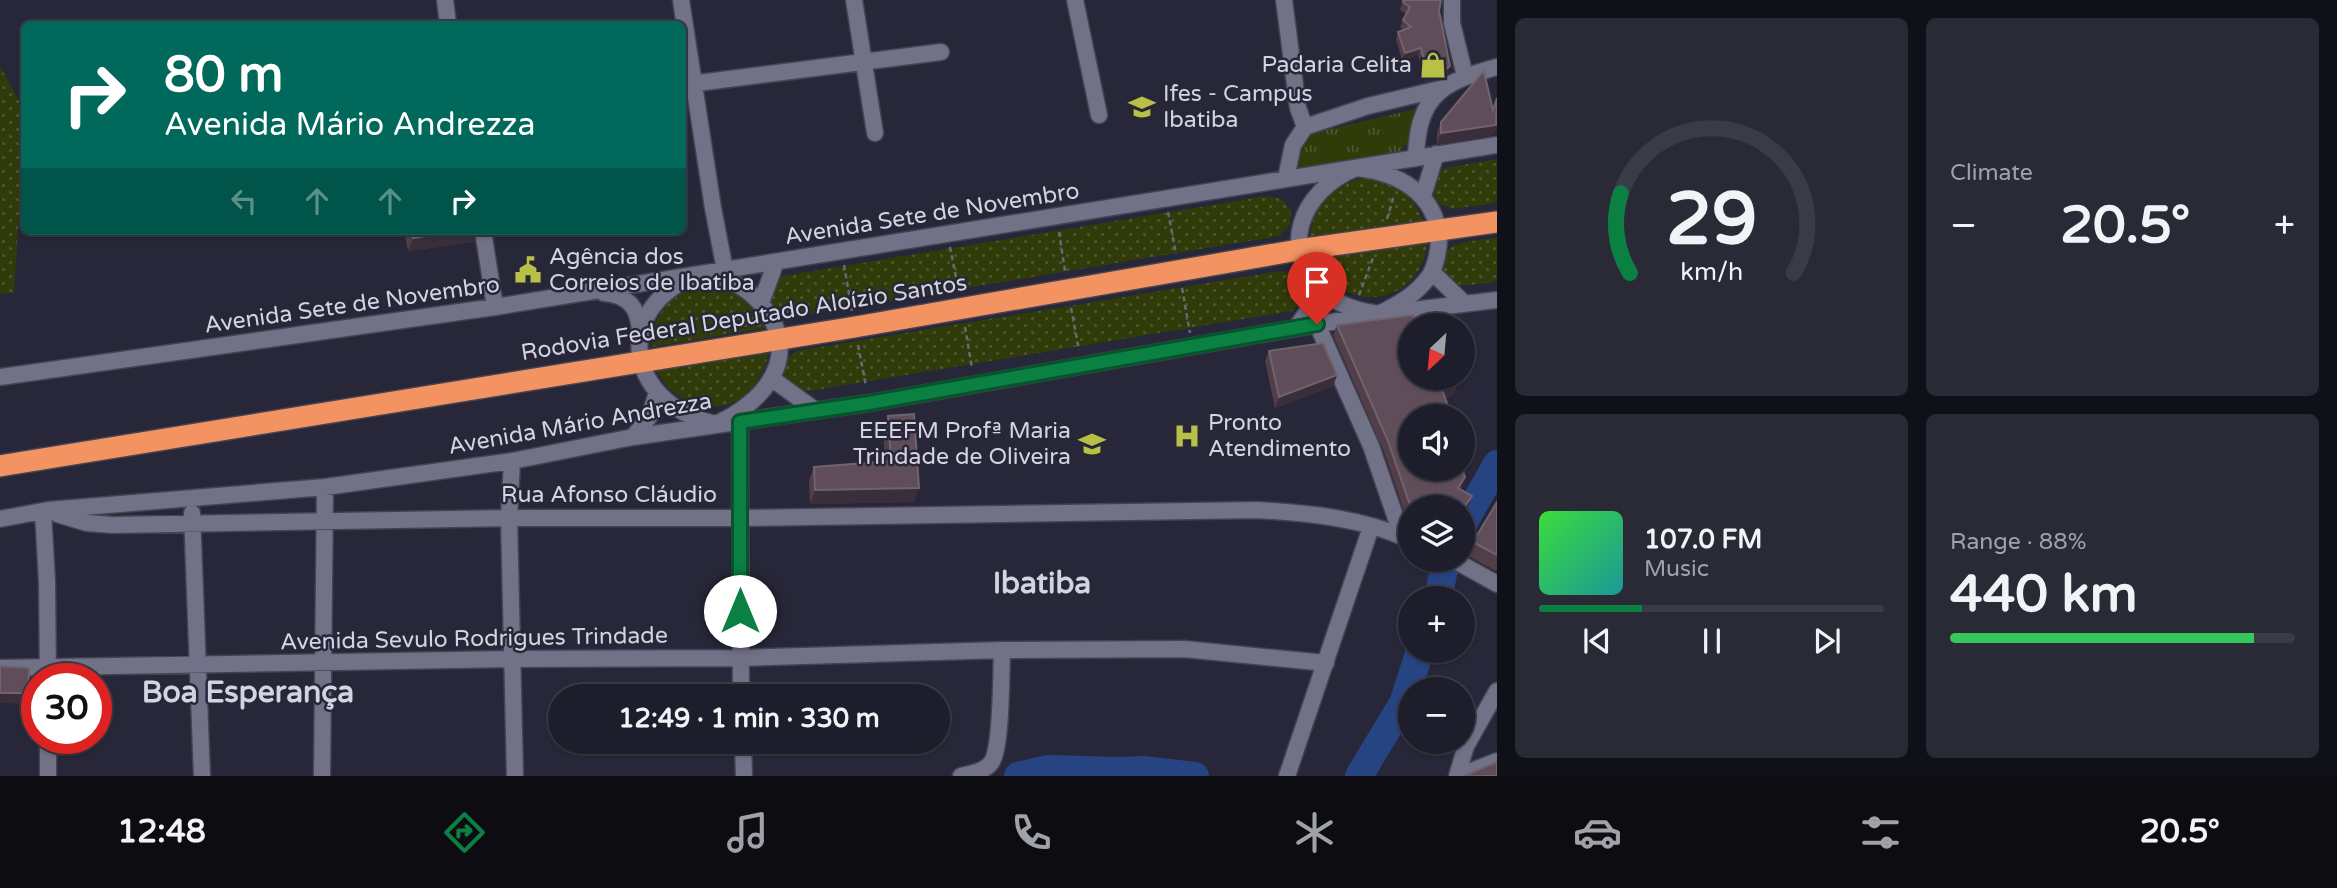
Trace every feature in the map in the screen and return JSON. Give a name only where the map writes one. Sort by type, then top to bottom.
[{"type":"highway","name":"Rodovia Federal Deputado Aloízio Santos","points":[[0,466],[642,362],[1298,250],[1497,222]]},
{"type":"street","points":[[444,0],[448,21]]},
{"type":"street","points":[[681,0],[683,21]]},
{"type":"street","points":[[854,0],[875,132]]},
{"type":"street","points":[[1075,0],[1099,115]]},
{"type":"street","points":[[1284,0],[1298,108],[1304,127]]},
{"type":"street","points":[[1452,0],[1454,32],[1465,76]]},
{"type":"street","points":[[688,84],[941,52]]},
{"type":"street","points":[[686,60],[688,84],[725,270]]},
{"type":"street","points":[[1286,178],[1293,145],[1304,127],[1368,106],[1440,89],[1465,76],[1497,67]]},
{"type":"street","points":[[1430,173],[1416,157],[1417,131],[1440,89]]},
{"type":"street","name":"Avenida Sete de Novembro","points":[[0,377],[495,307],[1497,145]]},
{"type":"street","points":[[1423,196],[1436,154]]},
{"type":"street","points":[[1356,167],[1385,172],[1400,179],[1423,196],[1433,214],[1439,244],[1432,272],[1414,294],[1379,314],[1343,304],[1322,289],[1306,270],[1298,250],[1301,224],[1311,203],[1326,185],[1356,167]]},
{"type":"street","points":[[484,235],[495,307]]},
{"type":"street","points":[[761,303],[776,262]]},
{"type":"street","points":[[1432,272],[1465,303]]},
{"type":"street","points":[[591,292],[616,294],[626,298],[634,307],[639,320],[640,337],[642,362],[647,378],[657,393],[683,414],[716,424],[749,406],[761,393],[771,378],[780,339],[776,326],[761,303],[739,285],[726,279],[699,274],[667,290],[654,303],[645,319],[640,337]]},
{"type":"street","points":[[1296,328],[1322,289]]},
{"type":"street","name":"Avenida Mário Andrezza","points":[[0,519],[45,511],[325,487],[512,461],[633,437],[869,403],[1317,324],[1497,300]]},
{"type":"street","points":[[1317,324],[1371,446],[1398,517]]},
{"type":"street","points":[[771,378],[815,410]]},
{"type":"street","points":[[633,437],[649,417],[657,393]]},
{"type":"street","points":[[740,422],[741,684]]},
{"type":"street","points":[[512,461],[509,518],[514,776]]},
{"type":"street","points":[[322,776],[325,487]]},
{"type":"street","points":[[192,500],[202,776]]},
{"type":"street","name":"Rua Afonso Cláudio","points":[[45,511],[88,523],[113,525],[1257,510],[1327,516],[1398,535]]},
{"type":"street","points":[[45,511],[48,663]]},
{"type":"street","points":[[1287,776],[1371,527]]},
{"type":"street","points":[[1475,572],[1497,584]]},
{"type":"street","name":"Avenida Sevulo Rodrigues Trindade","points":[[112,670],[322,662],[740,659],[1002,650],[1184,649],[1326,663]]},
{"type":"street","points":[[961,776],[983,770],[992,762],[998,733],[1002,650]]},
{"type":"street","name":"Avenida Sevulo Rodrigues Trindade","points":[[0,668],[21,670]]},
{"type":"street","points":[[1458,776],[1466,746],[1497,691]]},
{"type":"street","points":[[48,754],[48,776]]},
{"type":"street","points":[[743,754],[744,776]]},
{"type":"street","points":[[1458,776],[1497,761]]},
{"type":"path","points":[[1384,229],[1400,179]]},
{"type":"path","points":[[1357,301],[1377,250]]},
{"type":"green space","points":[[0,66],[21,104],[21,205],[14,293],[0,294]]},
{"type":"green space","points":[[1416,109],[1412,136],[1394,155],[1294,171],[1301,142],[1309,134]]},
{"type":"green space","points":[[1497,159],[1497,203],[1451,209],[1437,202],[1432,187],[1439,173],[1445,168]]},
{"type":"green space","points":[[1365,178],[1385,182],[1401,190],[1414,203],[1423,221],[1310,238],[1315,215],[1326,197],[1343,185]]},
{"type":"green space","points":[[1267,196],[1282,199],[1291,211],[1290,225],[1279,236],[797,316],[781,314],[771,299],[774,284],[783,276]]},
{"type":"green space","points":[[1497,238],[1497,281],[1463,285],[1448,280],[1442,264],[1449,249],[1465,242]]},
{"type":"green space","points":[[1428,241],[1422,263],[1411,280],[1396,291],[1378,297],[1360,296],[1342,289],[1327,276],[1314,257]]},
{"type":"green space","points":[[1280,271],[1295,274],[1304,285],[1303,300],[1292,311],[810,391],[792,387],[784,373],[785,361],[796,351]]},
{"type":"green space","points":[[707,286],[727,290],[742,298],[755,310],[765,328],[651,347],[656,323],[667,305],[684,293]]},
{"type":"green space","points":[[769,351],[762,373],[750,390],[736,401],[719,406],[702,406],[684,400],[668,387],[655,368]]},
{"type":"building","points":[[1403,0],[1441,0],[1439,11],[1450,66],[1442,72],[1428,75],[1421,48],[1405,53],[1398,32],[1411,27],[1403,20],[1410,7]]},
{"type":"building","points":[[1484,72],[1493,110],[1497,98],[1496,125],[1441,133],[1441,122]]},
{"type":"building","points":[[1398,317],[1398,390],[1442,390],[1447,404],[1398,404],[1398,470],[1388,441],[1337,325]]},
{"type":"building","points":[[1323,343],[1337,375],[1279,397],[1269,351]]},
{"type":"building","points":[[914,414],[919,488],[815,490],[814,467],[891,461],[888,416]]},
{"type":"building","points":[[1402,481],[1462,481],[1458,488],[1470,495],[1407,495]]},
{"type":"building","points":[[1497,502],[1497,555],[1475,543]]},
{"type":"building","points":[[0,666],[21,667],[21,693],[0,693]]},
{"type":"building","points":[[1497,762],[1497,776],[1465,776],[1466,775]]},
{"type":"waterway","points":[[1475,503],[1497,464]]},
{"type":"waterway","points":[[1441,586],[1443,572]]},
{"type":"waterway","points":[[1359,776],[1403,703],[1416,663]]},
{"type":"waterway","points":[[1018,776],[1049,769],[1143,770],[1195,776]]},
{"type":"place","name":"Padaria Celita","points":[[1433,65]]},
{"type":"place","name":"Ifes - Campus Ibatiba","points":[[1142,107]]},
{"type":"place","name":"Agência dos Correios de Ibatiba","points":[[528,270]]},
{"type":"place","name":"Pronto Atendimento","points":[[1187,436]]},
{"type":"place","name":"EEEFM Profª Maria Trindade de Oliveira","points":[[1092,444]]},
{"type":"district","name":"Ibatiba","points":[[1042,583]]},
{"type":"district","name":"Boa Esperança","points":[[248,692]]},
{"type":"route","points":[[740,611],[740,422],[1082,367],[1317,324]]}]
